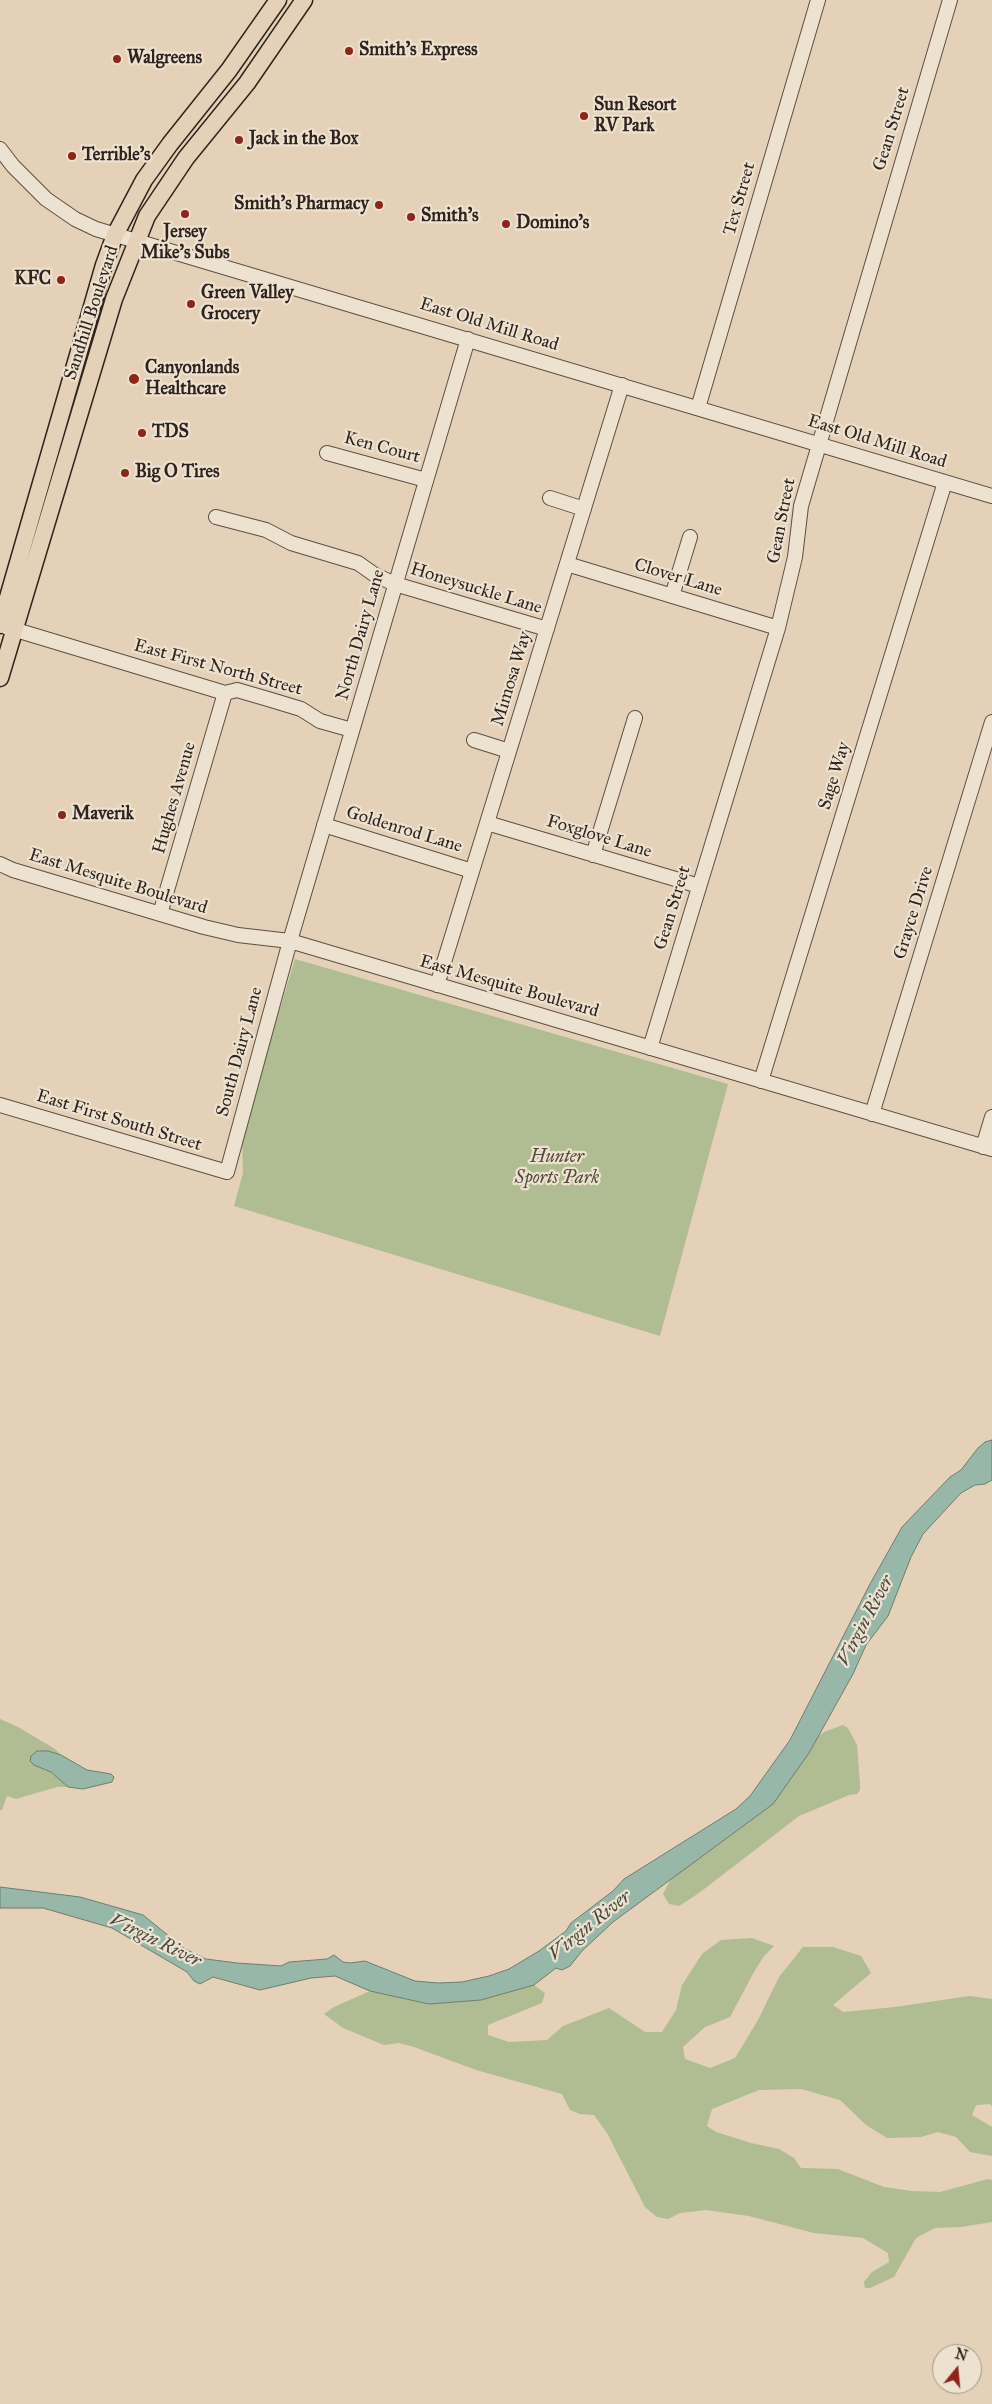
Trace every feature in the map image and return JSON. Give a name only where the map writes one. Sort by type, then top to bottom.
[{"type":"main road","name":"Sandhill Boulevard","points":[[0,678],[4,626],[65,399],[104,264],[115,235],[144,180],[229,70],[278,0]]},
{"type":"main road","name":"Sandhill Boulevard","points":[[4,626],[59,482],[120,280],[148,216],[186,158],[247,83],[304,0]]},
{"type":"main road","points":[[59,482],[50,471],[66,413],[65,399]]},
{"type":"street","name":"Tex Street","points":[[698,408],[818,0]]},
{"type":"street","name":"Gean Street","points":[[650,1048],[778,628],[795,558],[802,506],[818,444],[950,0]]},
{"type":"street","name":"East Old Mill Road","points":[[0,148],[13,166],[46,199],[75,219],[115,235],[992,496]]},
{"type":"street","name":"North Dairy Lane","points":[[290,941],[468,339]]},
{"type":"street","name":"Mimosa Way","points":[[437,985],[622,385]]},
{"type":"street","name":"Ken Court","points":[[327,453],[426,480]]},
{"type":"street","name":"Sage Way","points":[[761,1081],[945,482]]},
{"type":"street","points":[[550,498],[584,509]]},
{"type":"street","name":"Honeysuckle Lane","points":[[216,517],[266,530],[291,543],[358,563],[375,575],[396,584],[547,629]]},
{"type":"street","points":[[672,596],[690,537]]},
{"type":"street","name":"Clover Lane","points":[[567,564],[778,628]]},
{"type":"street","name":"East First North Street","points":[[4,626],[225,693],[237,690],[268,698],[301,709],[320,721],[352,730]]},
{"type":"street","name":"Hughes Avenue","points":[[160,914],[225,693]]},
{"type":"street","points":[[593,855],[635,718]]},
{"type":"street","name":"Grayce Drive","points":[[872,1114],[992,722]]},
{"type":"street","points":[[474,740],[509,751]]},
{"type":"street","name":"Foxglove Lane","points":[[487,823],[700,886]]},
{"type":"street","name":"Goldenrod Lane","points":[[324,825],[472,871]]},
{"type":"street","name":"East Mesquite Boulevard","points":[[0,864],[6,870],[204,928],[238,935],[290,941],[988,1148]]},
{"type":"street","name":"South Dairy Lane","points":[[227,1172],[290,941]]},
{"type":"street","name":"East First South Street","points":[[0,1105],[227,1172]]},
{"type":"street","points":[[988,1148],[992,1117]]},
{"type":"green space","name":"Hunter Sports Park","points":[[295,959],[728,1084],[660,1336],[234,1206],[243,1173],[242,1135]]},
{"type":"green space","points":[[0,1719],[18,1727],[55,1749],[61,1755],[48,1751],[34,1765],[51,1772],[68,1787],[57,1787],[16,1799],[7,1796],[2,1810],[0,1810]]},
{"type":"green space","points":[[843,1725],[848,1728],[857,1745],[860,1790],[857,1794],[849,1795],[799,1816],[699,1893],[679,1906],[669,1904],[663,1894],[672,1877],[732,1834],[796,1770],[809,1753],[816,1738],[824,1732]]},
{"type":"green space","points":[[752,1938],[774,1946],[764,1956],[754,1972],[730,2017],[705,2027],[683,2047],[685,2059],[710,2068],[735,2058],[758,2020],[779,1977],[803,1947],[833,1947],[861,1956],[871,1973],[833,2005],[843,2012],[895,2007],[969,1996],[992,1999],[992,2106],[990,2104],[976,2105],[972,2115],[992,2127],[992,2156],[970,2152],[956,2137],[938,2132],[921,2137],[887,2138],[866,2125],[840,2100],[801,2089],[759,2090],[712,2109],[707,2126],[716,2132],[751,2143],[779,2149],[794,2158],[801,2168],[838,2169],[884,2187],[940,2192],[988,2179],[992,2180],[992,2222],[961,2227],[935,2228],[916,2238],[894,2277],[870,2288],[865,2288],[864,2282],[872,2272],[889,2262],[888,2253],[863,2238],[814,2233],[749,2216],[706,2210],[680,2213],[668,2219],[657,2217],[645,2207],[607,2133],[594,2115],[580,2114],[570,2110],[562,2094],[476,2070],[414,2047],[399,2043],[384,2045],[343,2028],[324,2014],[334,2007],[370,1991],[429,2004],[481,2000],[534,1985],[545,1993],[542,2003],[488,2025],[488,2035],[509,2042],[547,2040],[563,2026],[609,2008],[645,2032],[662,2032],[676,2010],[682,1985],[702,1954],[721,1940]]},
{"type":"water","name":"Virgin River","points":[[992,1440],[992,1480],[985,1484],[975,1485],[961,1493],[923,1534],[911,1557],[888,1616],[866,1645],[853,1674],[809,1753],[773,1804],[613,1922],[582,1951],[570,1966],[562,1970],[556,1968],[534,1985],[481,2000],[429,2004],[370,1991],[335,1976],[311,1978],[260,1990],[213,1977],[200,1984],[194,1981],[187,1972],[112,1928],[43,1908],[0,1908],[0,1887],[80,1897],[143,1915],[185,1949],[206,1959],[237,1963],[281,1966],[289,1962],[327,1959],[334,1955],[343,1962],[365,1961],[415,1981],[438,1983],[462,1982],[509,1969],[539,1951],[566,1931],[571,1923],[613,1891],[624,1879],[736,1809],[750,1796],[790,1740],[870,1584],[902,1527],[950,1477],[961,1470],[978,1448],[985,1442]]},
{"type":"water","points":[[37,1751],[48,1751],[61,1755],[87,1770],[111,1774],[114,1777],[112,1782],[83,1789],[68,1787],[51,1772],[34,1765],[30,1761],[31,1756]]},
{"type":"place","name":"Smith's Express","points":[[349,51]]},
{"type":"place","name":"Walgreens","points":[[117,59]]},
{"type":"place","name":"Sun Resort RV Park","points":[[584,116]]},
{"type":"place","name":"Jack in the Box","points":[[239,140]]},
{"type":"place","name":"Terrible's","points":[[72,156]]},
{"type":"place","name":"Smith's Pharmacy","points":[[379,205]]},
{"type":"place","name":"Jersey Mike's Subs","points":[[185,214]]},
{"type":"place","name":"Smith's","points":[[411,217]]},
{"type":"place","name":"Domino's","points":[[506,224]]},
{"type":"place","name":"KFC","points":[[61,280]]},
{"type":"place","name":"Green Valley Grocery","points":[[191,304]]},
{"type":"place","name":"Canyonlands Healthcare","points":[[134,379]]},
{"type":"place","name":"TDS","points":[[142,433]]},
{"type":"place","name":"Big O Tires","points":[[125,473]]},
{"type":"place","name":"Maverik","points":[[62,815]]}]
